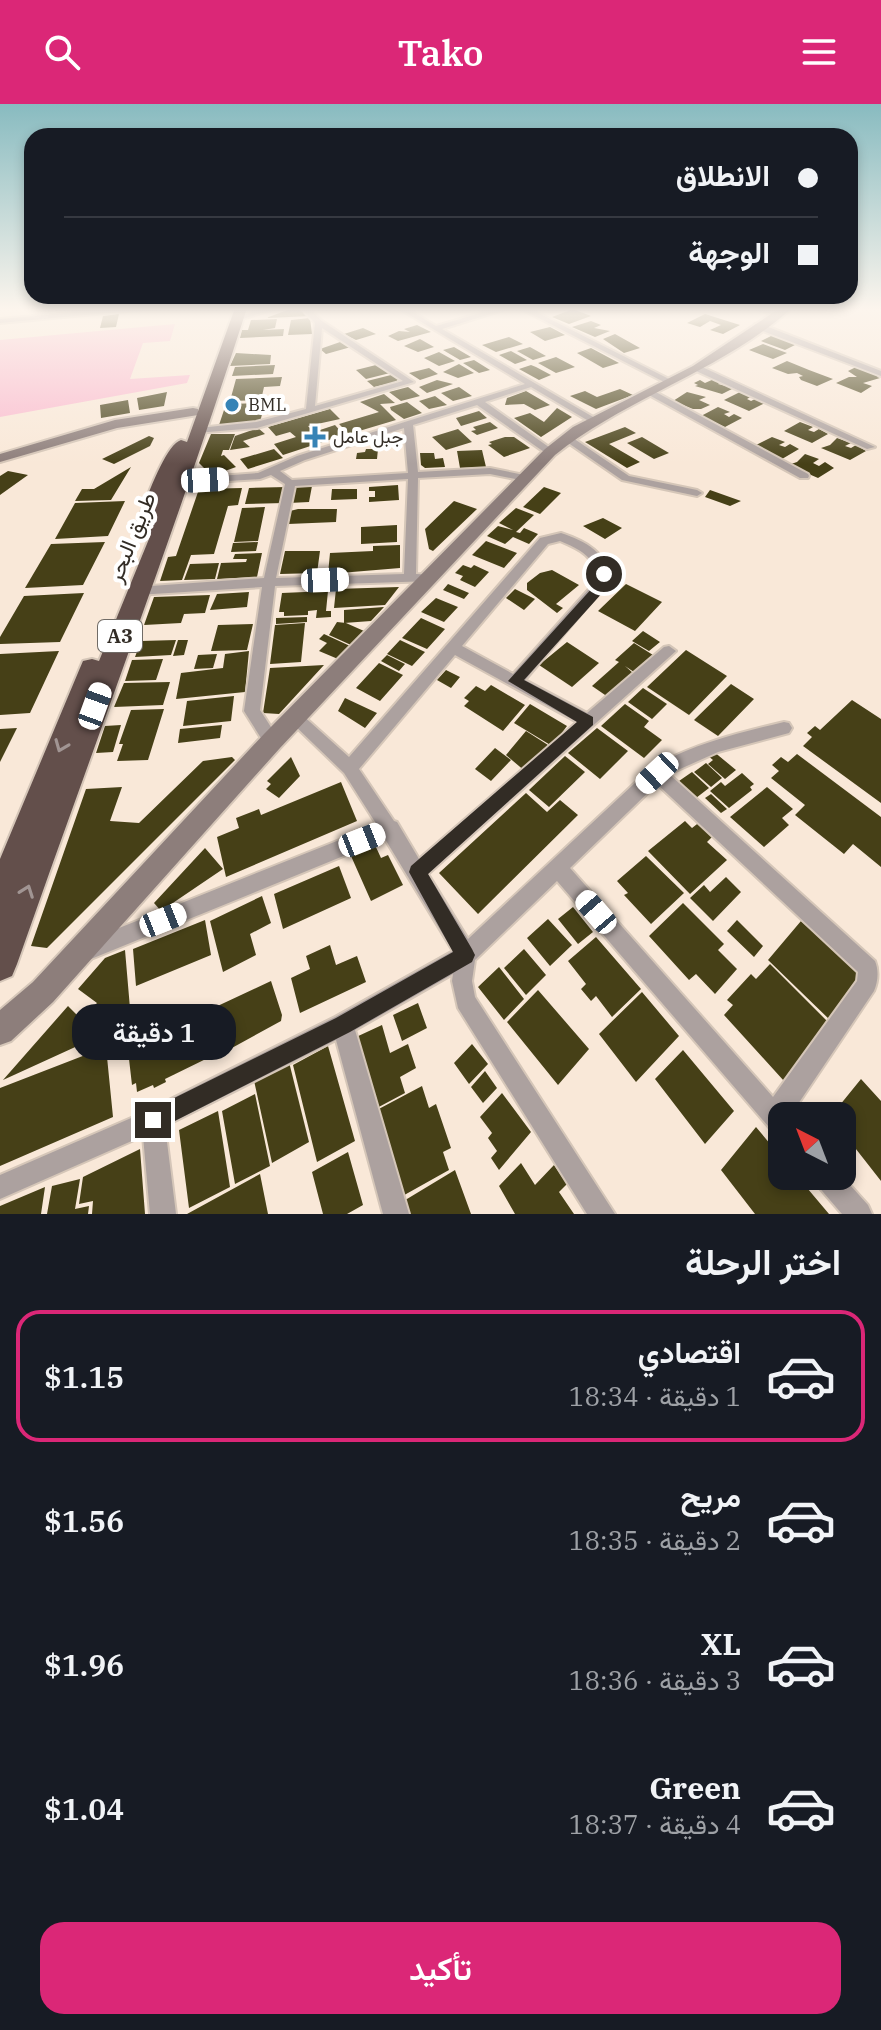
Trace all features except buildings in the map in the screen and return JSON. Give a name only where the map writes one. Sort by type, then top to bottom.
[{"type":"highway","name":"طريق البحر","points":[[0,964],[137,591],[182,481],[196,422],[219,360]]},
{"type":"highway","name":"طريق البحر","points":[[0,898],[162,483],[196,422]]},
{"type":"main road","points":[[0,1030],[43,992],[420,578],[550,452],[595,421],[652,393],[707,360]]},
{"type":"main road","points":[[0,458],[115,424],[196,422]]},
{"type":"street","points":[[310,410],[315,360]]},
{"type":"street","points":[[196,422],[247,427],[411,381],[377,360]]},
{"type":"street","points":[[488,360],[595,421]]},
{"type":"street","points":[[626,360],[671,382]]},
{"type":"street","points":[[850,360],[881,374]]},
{"type":"street","points":[[697,368],[870,447]]},
{"type":"street","points":[[182,481],[251,477],[274,472],[301,458],[530,385]]},
{"type":"street","points":[[652,393],[804,476]]},
{"type":"street","points":[[479,402],[550,452]]},
{"type":"street","points":[[137,591],[269,582],[420,578],[408,424]]},
{"type":"street","points":[[567,438],[626,478],[697,493]]},
{"type":"street","points":[[274,472],[290,483],[490,471],[525,478]]},
{"type":"street","points":[[272,741],[252,711],[269,582],[290,483]]},
{"type":"street","points":[[350,768],[544,541],[561,537],[589,550],[603,567],[604,574],[599,588],[515,681]]},
{"type":"street","points":[[452,647],[588,721]]},
{"type":"street","points":[[417,872],[669,651]]},
{"type":"street","points":[[295,717],[350,768],[391,828],[466,955],[462,981],[465,1001],[602,1214]]},
{"type":"street","points":[[0,1187],[153,1120],[343,1025],[466,955],[657,773],[682,757],[724,742],[784,728]]},
{"type":"street","points":[[657,773],[868,968],[867,984],[790,1102]]},
{"type":"street","points":[[78,954],[391,828]]},
{"type":"street","points":[[557,867],[768,1109]]},
{"type":"street","points":[[343,1025],[396,1214]]},
{"type":"street","points":[[153,1120],[163,1214]]},
{"type":"street","points":[[838,1190],[859,1214]]},
{"type":"shaded area","points":[[0,360],[137,360],[130,379],[190,375],[187,383],[0,417]]},
{"type":"place","name":"BML","points":[[232,405]]},
{"type":"place","name":"جبل عامل","points":[[315,437]]},
{"type":"route","points":[[153,1120],[343,1025],[466,955],[417,872],[588,721],[515,681],[599,588],[604,574]]}]
